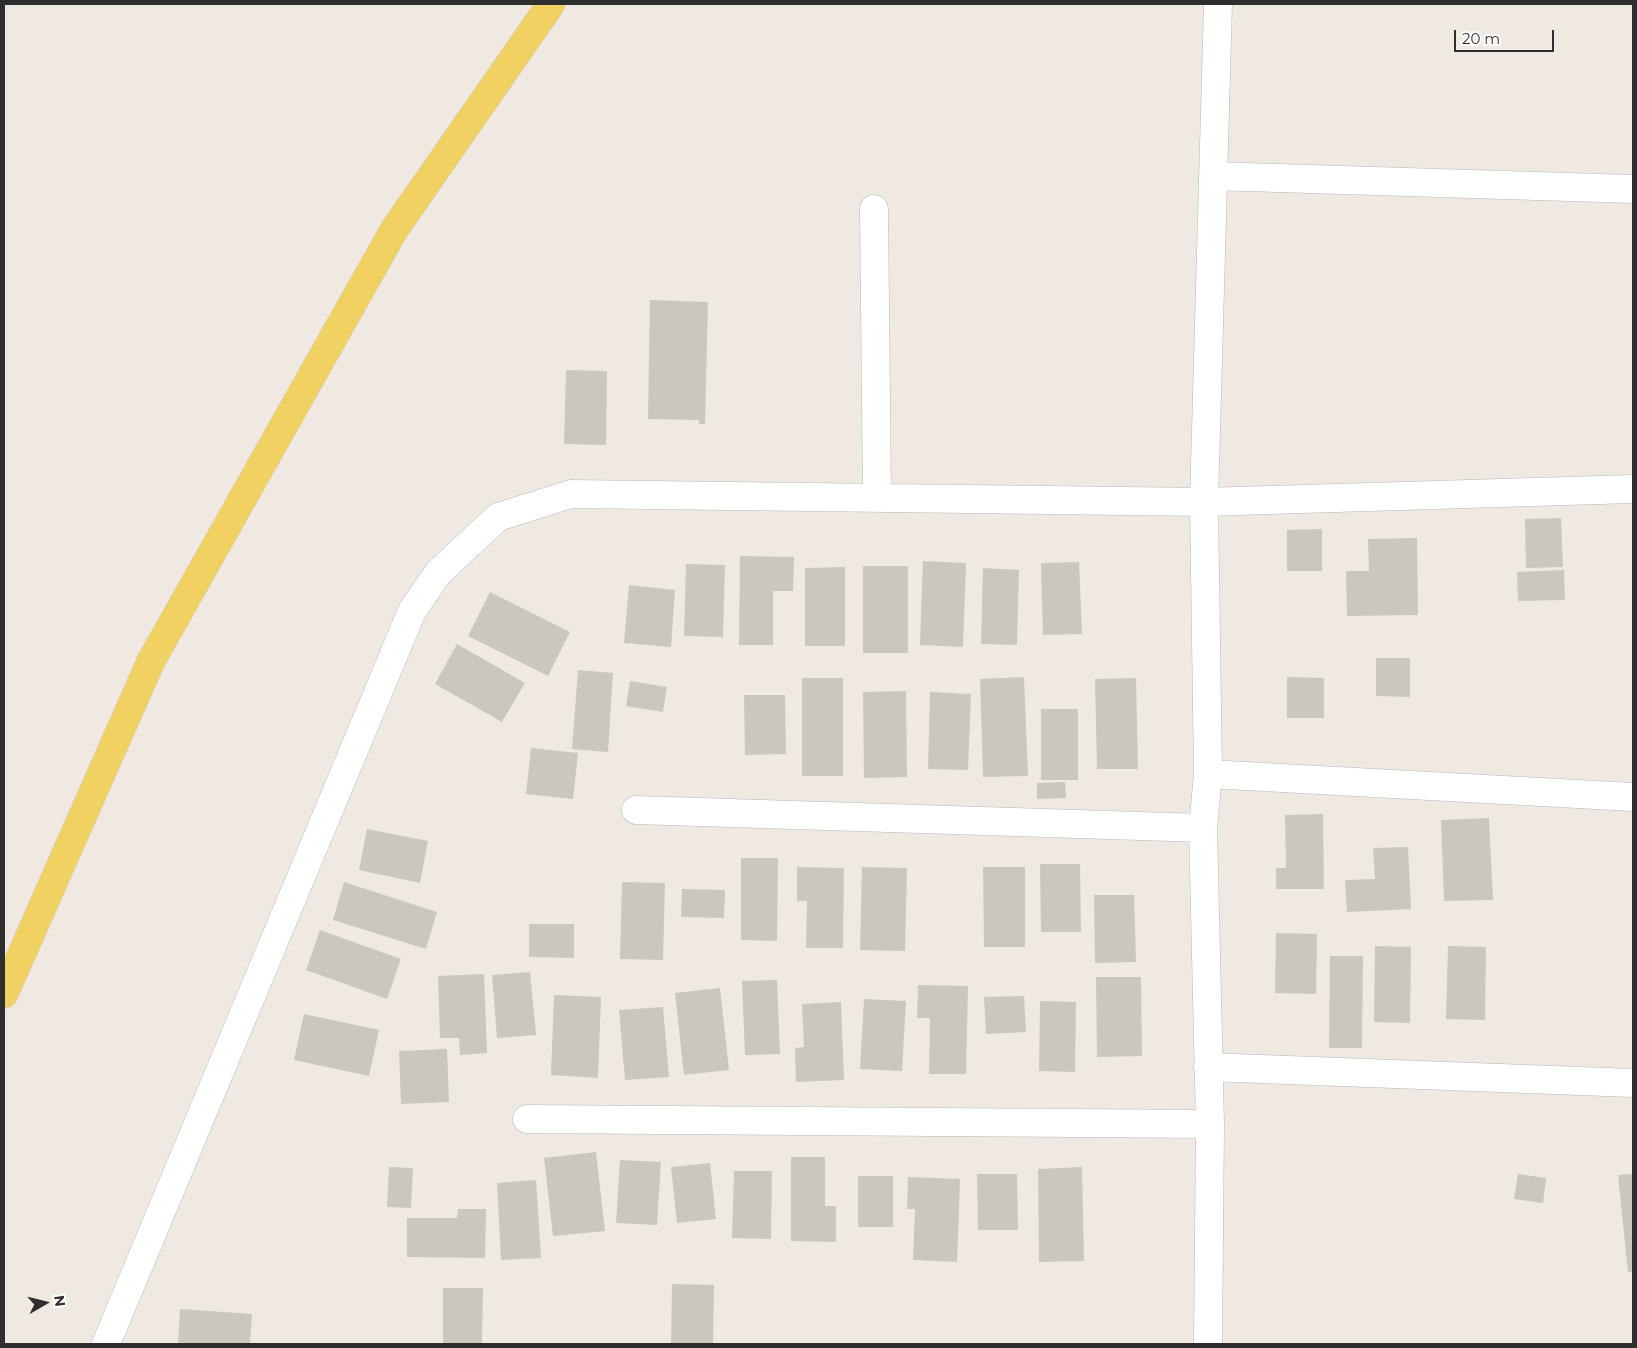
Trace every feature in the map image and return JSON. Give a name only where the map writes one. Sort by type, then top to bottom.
[{"type":"main road","points":[[4,994],[151,661],[394,230],[551,4]]},
{"type":"street","points":[[1208,1344],[1210,1124],[1203,828],[1208,774],[1204,502],[1218,4]]},
{"type":"street","points":[[1213,176],[1633,189]]},
{"type":"street","points":[[874,208],[877,498]]},
{"type":"street","points":[[106,1344],[412,611],[438,573],[498,517],[572,494],[1204,502],[1633,489]]},
{"type":"street","points":[[1208,774],[1633,796]]},
{"type":"street","points":[[636,810],[1203,828]]},
{"type":"street","points":[[1208,1067],[1633,1083]]},
{"type":"street","points":[[527,1119],[1210,1124]]},
{"type":"building","points":[[650,300],[708,302],[705,424],[699,424],[699,420],[648,419]]},
{"type":"building","points":[[566,370],[607,371],[606,445],[564,444]]},
{"type":"building","points":[[1561,518],[1563,567],[1526,568],[1525,519]]},
{"type":"building","points":[[1322,529],[1322,571],[1287,571],[1287,530]]},
{"type":"building","points":[[1417,538],[1418,615],[1347,616],[1346,571],[1369,571],[1368,539]]},
{"type":"building","points":[[740,556],[794,557],[793,591],[773,591],[773,645],[739,645]]},
{"type":"building","points":[[923,561],[966,563],[963,647],[920,645]]},
{"type":"building","points":[[1079,562],[1082,634],[1043,635],[1041,563]]},
{"type":"building","points":[[686,564],[725,565],[723,637],[684,636]]},
{"type":"building","points":[[863,566],[908,566],[908,653],[863,653]]},
{"type":"building","points":[[845,567],[845,646],[805,646],[805,568]]},
{"type":"building","points":[[983,568],[1019,570],[1017,645],[981,644]]},
{"type":"building","points":[[1564,570],[1565,600],[1518,601],[1517,572]]},
{"type":"building","points":[[629,585],[675,590],[671,647],[624,643]]},
{"type":"building","points":[[490,592],[570,632],[548,676],[468,636]]},
{"type":"building","points":[[457,644],[525,683],[502,722],[435,684]]},
{"type":"building","points":[[1376,658],[1410,658],[1410,697],[1376,696]]},
{"type":"building","points":[[578,670],[613,673],[608,752],[572,749]]},
{"type":"building","points":[[1024,677],[1028,776],[983,777],[980,679]]},
{"type":"building","points":[[1287,677],[1324,678],[1324,718],[1287,718]]},
{"type":"building","points":[[802,678],[843,678],[843,776],[802,776]]},
{"type":"building","points":[[1136,678],[1138,769],[1097,769],[1095,679]]},
{"type":"building","points":[[630,681],[667,687],[663,712],[626,706]]},
{"type":"building","points":[[906,691],[907,777],[864,778],[863,692]]},
{"type":"building","points":[[930,692],[971,694],[968,770],[928,769]]},
{"type":"building","points":[[744,695],[785,695],[786,754],[745,755]]},
{"type":"building","points":[[1041,709],[1078,709],[1078,780],[1041,780]]},
{"type":"building","points":[[531,748],[578,753],[573,799],[526,794]]},
{"type":"building","points":[[1065,782],[1066,798],[1037,799],[1037,783]]},
{"type":"building","points":[[1323,814],[1324,889],[1276,889],[1276,868],[1286,868],[1285,815]]},
{"type":"building","points":[[1489,818],[1493,900],[1444,901],[1441,820]]},
{"type":"building","points":[[367,829],[428,841],[420,883],[359,870]]},
{"type":"building","points":[[1408,847],[1411,909],[1347,912],[1345,880],[1375,879],[1373,848]]},
{"type":"building","points":[[741,858],[778,858],[777,941],[741,940]]},
{"type":"building","points":[[1040,864],[1080,864],[1081,932],[1041,932]]},
{"type":"building","points":[[797,867],[844,868],[843,948],[806,948],[807,901],[797,901]]},
{"type":"building","points":[[862,867],[907,868],[905,951],[860,950]]},
{"type":"building","points":[[983,867],[1025,867],[1025,947],[984,947]]},
{"type":"building","points":[[344,882],[437,912],[426,949],[333,920]]},
{"type":"building","points":[[622,882],[665,883],[663,960],[620,959]]},
{"type":"building","points":[[682,889],[725,890],[724,918],[681,917]]},
{"type":"building","points":[[1094,895],[1134,895],[1136,962],[1095,963]]},
{"type":"building","points":[[529,924],[574,924],[574,958],[529,957]]},
{"type":"building","points":[[320,930],[401,959],[387,999],[306,970]]},
{"type":"building","points":[[1276,933],[1317,934],[1316,994],[1275,993]]},
{"type":"building","points":[[1375,946],[1411,947],[1410,1023],[1374,1022]]},
{"type":"building","points":[[1448,946],[1486,947],[1485,1020],[1446,1019]]},
{"type":"building","points":[[1330,956],[1363,956],[1362,1048],[1329,1048]]},
{"type":"building","points":[[530,972],[536,1035],[497,1038],[492,975]]},
{"type":"building","points":[[484,974],[487,1053],[460,1055],[459,1038],[440,1038],[438,976]]},
{"type":"building","points":[[1096,977],[1141,977],[1142,1056],[1097,1057]]},
{"type":"building","points":[[777,980],[780,1054],[745,1055],[742,981]]},
{"type":"building","points":[[918,985],[968,986],[966,1074],[929,1074],[930,1018],[917,1018]]},
{"type":"building","points":[[720,988],[729,1070],[684,1075],[675,993]]},
{"type":"building","points":[[554,995],[601,997],[598,1078],[551,1075]]},
{"type":"building","points":[[1024,996],[1026,1032],[986,1034],[984,997]]},
{"type":"building","points":[[864,999],[906,1001],[902,1071],[860,1069]]},
{"type":"building","points":[[1040,1001],[1076,1002],[1075,1072],[1039,1071]]},
{"type":"building","points":[[841,1002],[844,1080],[796,1082],[795,1048],[804,1047],[802,1004]]},
{"type":"building","points":[[663,1007],[669,1077],[625,1080],[619,1010]]},
{"type":"building","points":[[304,1014],[379,1030],[369,1076],[294,1060]]},
{"type":"building","points":[[447,1049],[449,1102],[401,1104],[399,1051]]},
{"type":"building","points":[[596,1152],[605,1231],[553,1236],[544,1158]]},
{"type":"building","points":[[791,1157],[825,1157],[825,1206],[836,1206],[836,1242],[791,1241]]},
{"type":"building","points":[[620,1160],[661,1162],[657,1225],[616,1223]]},
{"type":"building","points":[[710,1163],[716,1219],[677,1223],[671,1167]]},
{"type":"building","points":[[389,1167],[413,1168],[411,1208],[387,1207]]},
{"type":"building","points":[[1082,1167],[1084,1261],[1039,1262],[1038,1169]]},
{"type":"building","points":[[734,1171],[772,1171],[771,1239],[732,1238]]},
{"type":"building","points":[[977,1174],[1017,1174],[1018,1230],[978,1230]]},
{"type":"building","points":[[1518,1174],[1546,1178],[1543,1203],[1514,1199]]},
{"type":"building","points":[[1633,1174],[1633,1271],[1628,1272],[1618,1175]]},
{"type":"building","points":[[858,1176],[893,1176],[893,1227],[858,1227]]},
{"type":"building","points":[[908,1177],[960,1179],[957,1262],[913,1260],[915,1209],[907,1209]]},
{"type":"building","points":[[536,1180],[541,1258],[501,1260],[497,1183]]},
{"type":"building","points":[[458,1209],[486,1209],[485,1258],[407,1257],[407,1218],[457,1218]]},
{"type":"building","points":[[672,1284],[714,1285],[713,1344],[671,1344]]},
{"type":"building","points":[[443,1288],[483,1288],[482,1344],[443,1344]]},
{"type":"building","points":[[180,1309],[252,1314],[250,1344],[178,1344]]}]
